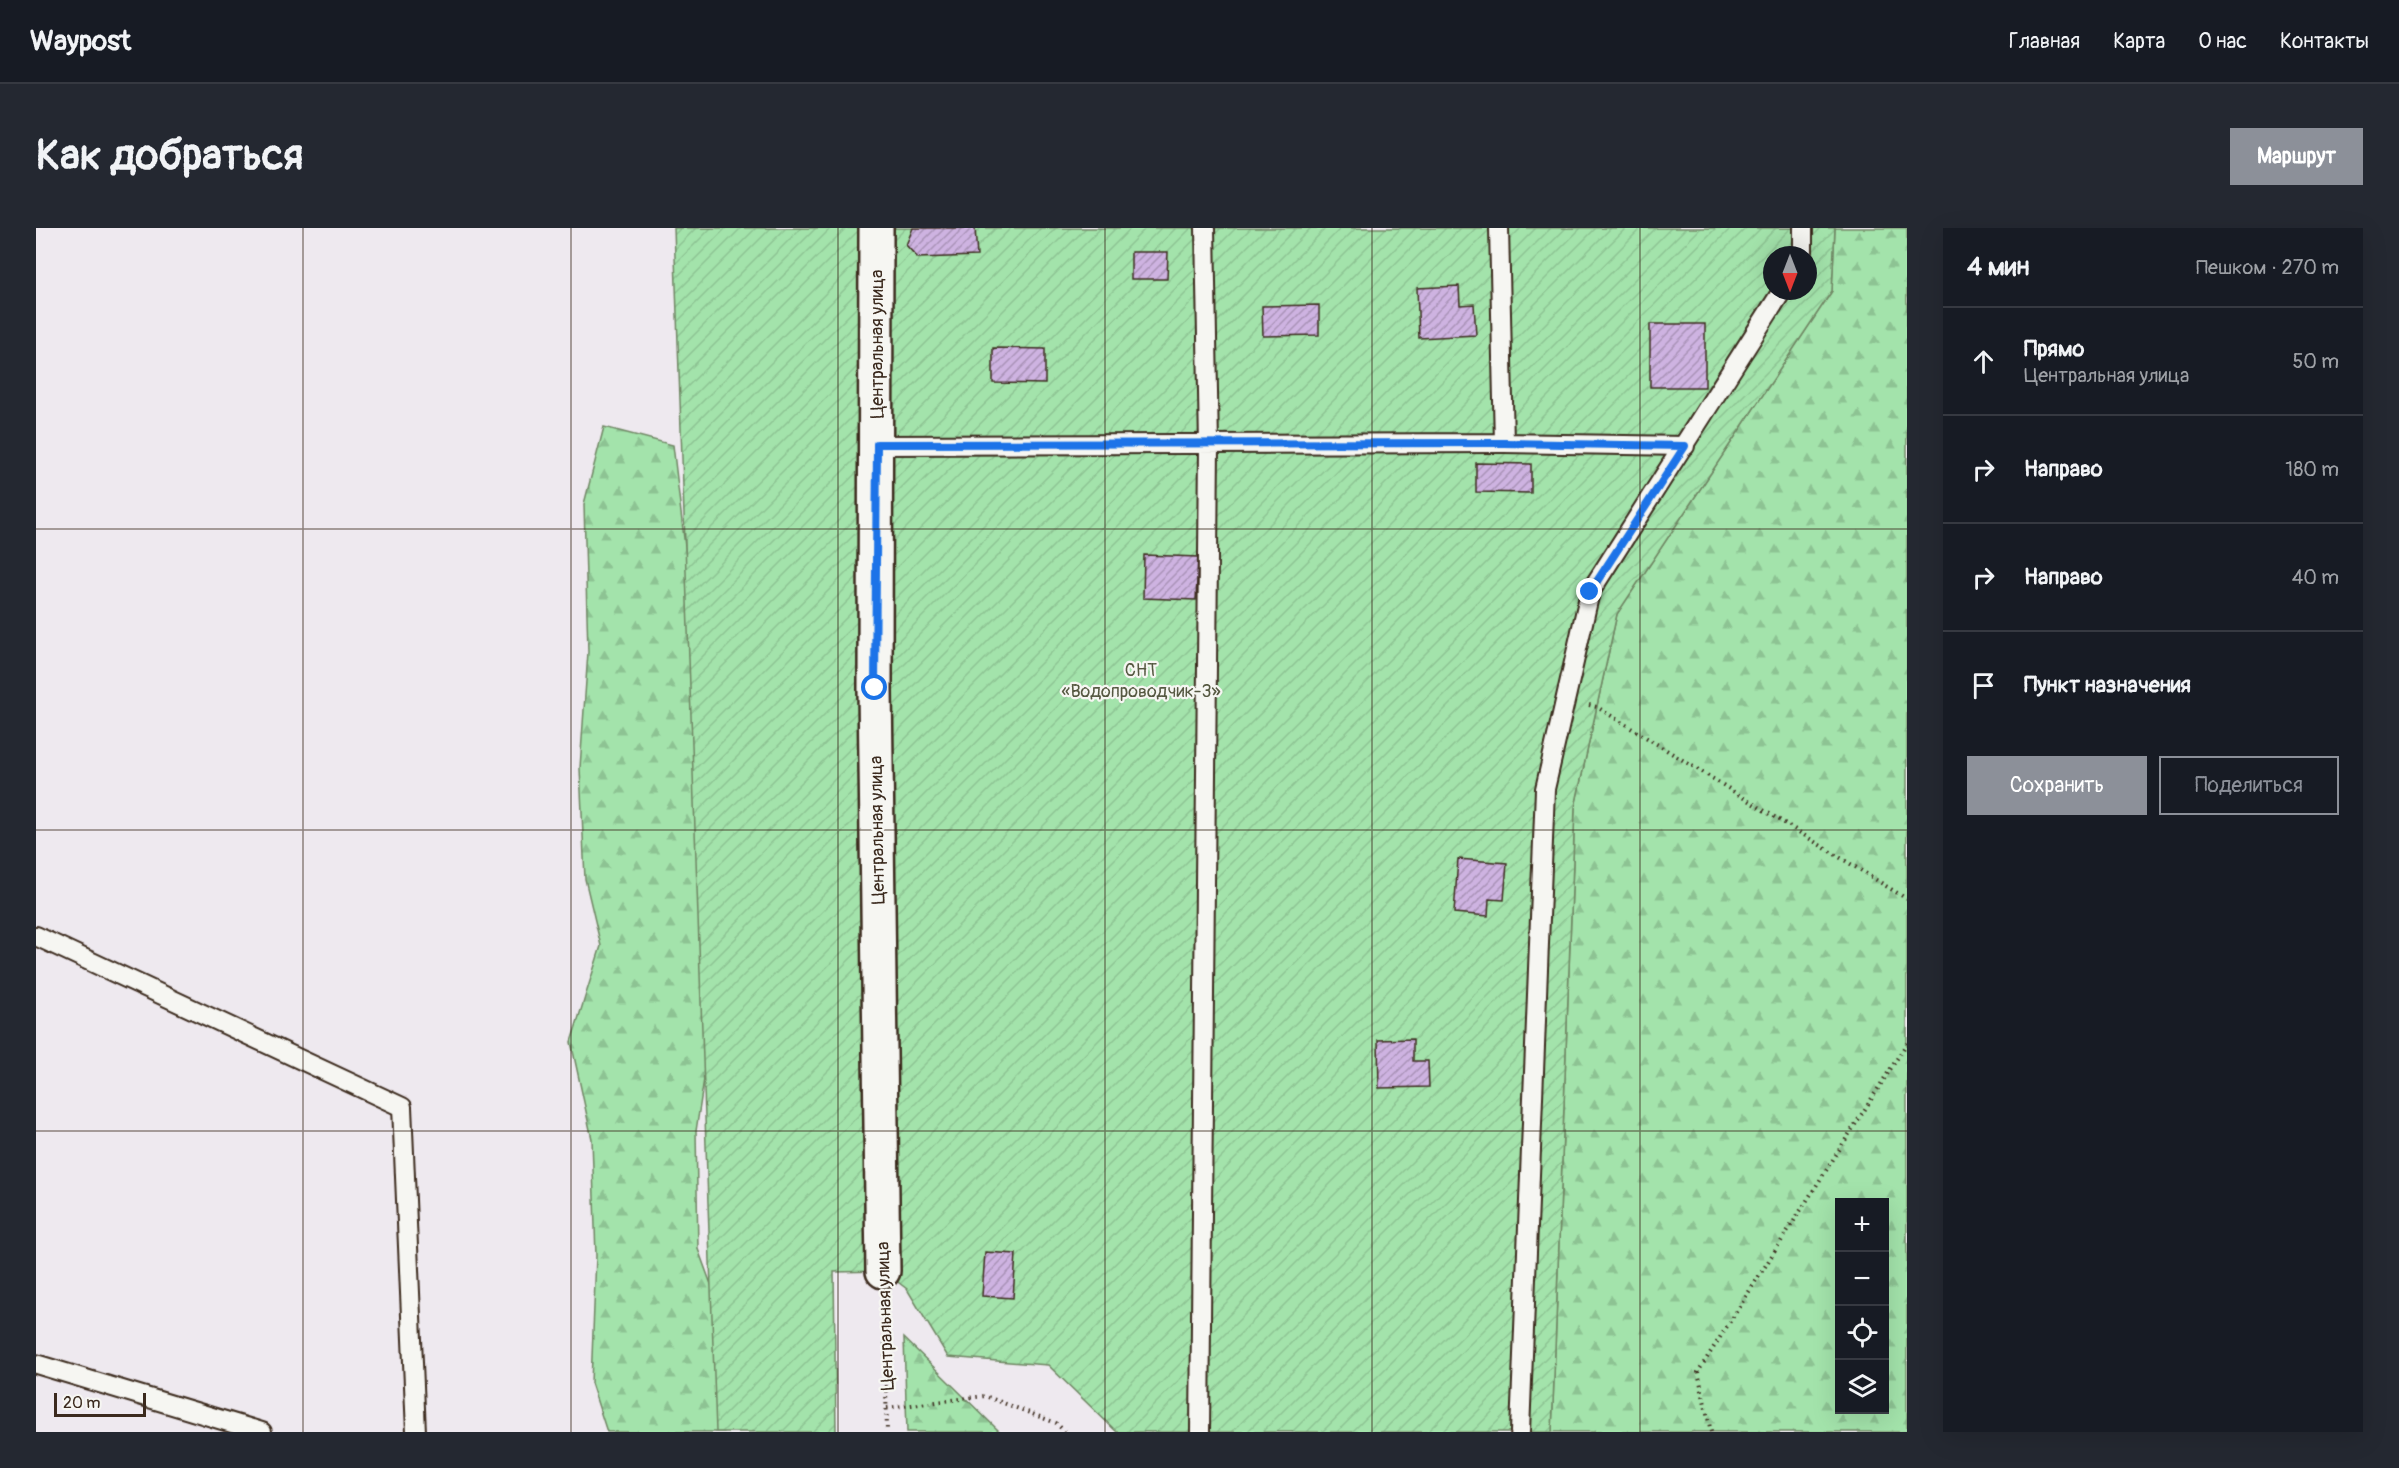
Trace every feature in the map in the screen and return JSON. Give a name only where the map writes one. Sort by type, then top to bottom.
[{"type":"street","name":"Центральная улица","points":[[876,228],[875,688],[883,1271]]},
{"type":"lane","points":[[1200,1432],[1209,446],[1205,228]]},
{"type":"lane","points":[[1499,228],[1504,443]]},
{"type":"lane","points":[[1803,228],[1803,246]]},
{"type":"lane","points":[[1521,1432],[1545,789],[1590,592],[1776,300]]},
{"type":"lane","points":[[877,444],[1209,446],[1504,443],[1685,446]]},
{"type":"lane","points":[[36,936],[402,1107],[416,1432]]},
{"type":"lane","points":[[36,1364],[262,1432]]},
{"type":"path","points":[[1565,701],[1597,707],[1907,899]]},
{"type":"path","points":[[1711,1432],[1698,1371],[1907,1043]]},
{"type":"path","name":"Центральная улица","points":[[883,1271],[887,1432]]},
{"type":"path","points":[[887,1408],[985,1396],[1056,1423],[1065,1432]]},
{"type":"green space","name":"СНТ «Водопроводчик-3»","points":[[674,228],[1835,228],[1832,291],[1617,614],[1575,807],[1552,1432],[1117,1432],[1048,1365],[948,1357],[907,1289],[883,1271],[834,1272],[836,1432],[716,1432]]},
{"type":"green space","points":[[1835,228],[1907,228],[1907,1432],[1552,1432],[1575,807],[1617,614],[1832,291]]},
{"type":"green space","points":[[604,427],[673,445],[689,581],[711,1033],[696,1131],[698,1249],[723,1317],[724,1432],[607,1432],[591,1383],[596,1256],[592,1139],[571,1042],[601,946],[585,879],[580,768],[588,652],[584,504]]},
{"type":"green space","points":[[904,1338],[1000,1432],[907,1432]]},
{"type":"building","points":[[913,228],[975,228],[977,256],[918,258],[906,245]]},
{"type":"building","points":[[1131,252],[1168,252],[1167,279],[1131,279]]},
{"type":"building","points":[[1459,286],[1460,305],[1474,304],[1476,335],[1419,338],[1417,288]]},
{"type":"building","points":[[1319,305],[1319,335],[1263,336],[1262,306]]},
{"type":"building","points":[[1650,324],[1705,324],[1705,387],[1650,387]]},
{"type":"building","points":[[993,348],[1045,349],[1045,384],[993,383]]},
{"type":"building","points":[[1476,463],[1531,464],[1531,493],[1476,492]]},
{"type":"building","points":[[1144,555],[1198,557],[1196,600],[1143,598]]},
{"type":"building","points":[[1458,859],[1507,863],[1504,900],[1489,899],[1488,916],[1454,913]]},
{"type":"building","points":[[1413,1039],[1413,1061],[1428,1061],[1429,1087],[1379,1088],[1378,1040]]},
{"type":"building","points":[[985,1252],[1016,1254],[1013,1298],[982,1296]]},
{"type":"route","points":[[875,688],[877,444],[1209,446],[1504,443],[1685,446],[1590,592]]}]
